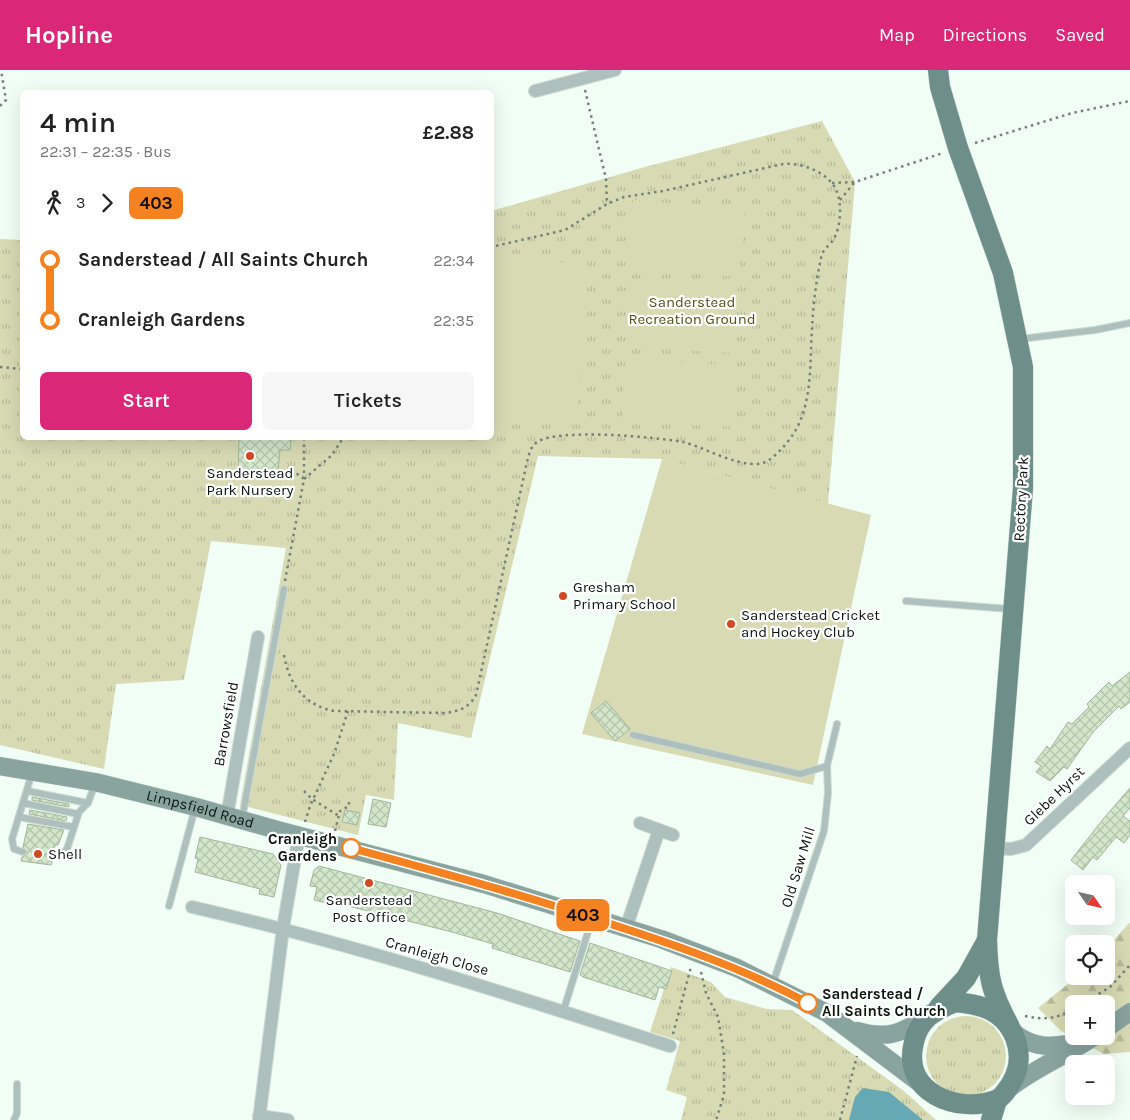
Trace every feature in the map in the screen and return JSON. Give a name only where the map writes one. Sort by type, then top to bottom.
[{"type":"main road","name":"Rectory Park","points":[[938,70],[940,88],[958,148],[1003,273],[1023,367],[1023,488],[987,940],[990,983],[995,1000],[1014,1024]]},
{"type":"main road","name":"Limpsfield Road","points":[[0,766],[95,782],[332,843],[484,884],[695,951],[773,984],[827,1013],[925,1088]]},
{"type":"main road","name":"Rectory Park","points":[[932,1013],[966,978],[987,940]]},
{"type":"main road","points":[[958,1120],[925,1088],[911,1063],[911,1052],[920,1024],[932,1013],[955,1002],[973,1004],[986,1008],[1014,1024],[1034,1046],[1065,1043]]},
{"type":"main road","points":[[1115,1023],[1130,1012]]},
{"type":"main road","name":"Limpsfield Road","points":[[846,1028],[873,1036],[885,1036],[900,1033],[932,1013]]},
{"type":"main road","points":[[991,1120],[1002,1095],[1016,1071],[1018,1059],[1014,1024]]},
{"type":"main road","points":[[925,1088],[952,1103],[973,1106],[1002,1095],[1030,1072],[1060,1059],[1082,1045]]},
{"type":"street","points":[[535,91],[615,70]]},
{"type":"street","name":"Barrowsfield","points":[[234,818],[258,637]]},
{"type":"street","name":"Glebe Hyrst","points":[[994,848],[1011,849],[1026,845],[1130,748]]},
{"type":"street","points":[[640,823],[673,835]]},
{"type":"street","points":[[626,928],[659,830]]},
{"type":"street","points":[[288,1120],[259,1118],[283,928],[299,835]]},
{"type":"street","name":"Cranleigh Close","points":[[192,907],[283,928],[670,1046]]},
{"type":"lane","points":[[1017,339],[1095,330],[1130,323]]},
{"type":"lane","points":[[234,818],[284,589]]},
{"type":"lane","points":[[906,601],[1013,610]]},
{"type":"lane","name":"Old Saw Mill","points":[[773,984],[824,831],[828,793],[827,766],[837,724]]},
{"type":"lane","points":[[633,735],[800,774],[827,766]]},
{"type":"lane","points":[[23,852],[12,846],[13,833],[33,771]]},
{"type":"lane","points":[[53,856],[63,855],[69,844],[78,814],[88,803],[95,782]]},
{"type":"lane","points":[[27,791],[88,803]]},
{"type":"lane","points":[[23,803],[78,814]]},
{"type":"lane","points":[[169,906],[196,807]]},
{"type":"lane","points":[[18,816],[73,827]]},
{"type":"lane","points":[[563,1012],[593,918]]},
{"type":"lane","points":[[14,1120],[17,1113],[17,1084]]},
{"type":"path","points":[[0,106],[6,100],[1,70]]},
{"type":"path","points":[[582,79],[606,179],[607,204]]},
{"type":"path","points":[[832,183],[855,182],[1072,113],[1130,102]]},
{"type":"path","points":[[283,652],[291,679],[304,698],[320,708],[348,712],[445,713],[459,710],[473,700],[526,462],[531,450],[538,442],[582,433],[681,442],[754,465],[765,462],[779,450],[802,415],[812,367],[812,330],[821,257],[838,230],[839,201],[832,183],[806,166],[783,164],[663,191],[624,197],[607,204],[565,230],[494,246]]},
{"type":"path","points":[[839,201],[855,182]]},
{"type":"path","points":[[0,367],[20,369]]},
{"type":"path","points":[[284,589],[304,479],[304,440]]},
{"type":"path","points":[[304,479],[332,455],[342,440]]},
{"type":"path","points":[[288,467],[304,479]]},
{"type":"path","points":[[299,835],[312,799],[334,754],[348,712]]},
{"type":"path","points":[[304,791],[312,799],[339,816]]},
{"type":"path","points":[[332,843],[340,811],[349,806],[349,798]]},
{"type":"path","points":[[670,1046],[695,951]]},
{"type":"path","points":[[695,951],[706,993],[718,1017],[724,1054],[724,1095],[716,1120]]},
{"type":"path","points":[[1097,995],[1110,987],[1130,966]]},
{"type":"path","points":[[1014,1024],[1065,1014]]},
{"type":"path","points":[[840,1120],[861,1039]]},
{"type":"green space","name":"Sanderstead Recreation Ground","points":[[822,121],[855,182],[828,504],[662,459],[538,456],[471,738],[398,723],[394,800],[366,795],[358,835],[240,805],[286,548],[211,541],[184,680],[116,684],[104,769],[0,745],[0,239],[20,240],[20,440],[494,440],[494,210],[645,167]]},
{"type":"green space","points":[[633,200],[745,209],[739,277],[627,268]]},
{"type":"green space","points":[[494,257],[589,265],[576,422],[494,415]]},
{"type":"green space","points":[[629,279],[738,285],[734,353],[625,347]]},
{"type":"green space","points":[[625,359],[733,365],[730,427],[622,421]]},
{"type":"green space","points":[[418,440],[457,440],[457,444]]},
{"type":"green space","name":"Sanderstead Cricket and Hockey Club","points":[[662,459],[871,515],[813,785],[582,734]]},
{"type":"green space","points":[[1130,922],[1130,1052],[1104,1054],[1087,1045],[1115,1045],[1115,995],[1065,995],[1065,1033],[1038,1008],[1067,985],[1115,985],[1115,939]]},
{"type":"green space","points":[[671,967],[711,982],[725,997],[767,1009],[792,1010],[904,1091],[936,1120],[681,1120],[687,1097],[666,1090],[680,1041],[650,1032]]},
{"type":"green space","points":[[966,1016],[981,1019],[994,1028],[1003,1041],[1006,1056],[1003,1071],[994,1084],[981,1093],[966,1096],[951,1093],[938,1084],[929,1071],[926,1056],[929,1041],[938,1028],[951,1019]]},
{"type":"water","points":[[863,1088],[889,1092],[923,1120],[849,1120],[855,1097]]},
{"type":"building","name":"Sanderstead Park Nursery","points":[[239,440],[291,440],[290,450],[280,450],[278,471],[238,470]]},
{"type":"building","points":[[1130,672],[1130,702],[1121,709],[1119,706],[1094,731],[1067,769],[1064,767],[1050,781],[1036,772],[1041,766],[1035,762],[1047,746],[1050,749],[1068,722],[1072,724],[1089,707],[1087,704],[1109,682],[1112,686]]},
{"type":"building","points":[[606,701],[630,729],[615,741],[591,713]]},
{"type":"building","points":[[1130,788],[1130,808],[1123,816],[1130,821],[1130,835],[1124,843],[1116,837],[1097,860],[1093,857],[1083,870],[1071,860]]},
{"type":"building","points":[[32,797],[69,804],[69,807],[32,800]]},
{"type":"building","points":[[373,799],[391,803],[386,827],[368,824]]},
{"type":"building","points":[[30,810],[67,817],[66,821],[29,814]]},
{"type":"building","points":[[345,810],[360,813],[357,825],[342,822]]},
{"type":"building","points":[[28,824],[64,830],[58,845],[55,845],[54,851],[48,854],[48,858],[52,861],[51,865],[21,861],[22,857],[28,853],[23,847]]},
{"type":"building","points":[[200,837],[273,854],[281,865],[274,897],[259,894],[260,889],[195,872],[198,859],[195,858]]},
{"type":"building","points":[[319,866],[497,913],[580,941],[570,972],[492,948],[493,944],[452,932],[332,902],[331,904],[314,900],[317,887],[310,886],[314,870]]},
{"type":"building","points":[[590,943],[672,971],[666,989],[659,987],[655,1000],[583,977],[580,975]]},
{"type":"bus line","name":"403","points":[[351,848],[484,884],[661,939],[738,968],[808,1003]]},
{"type":"place","name":"Sanderstead Park Nursery","points":[[250,456]]},
{"type":"place","name":"Gresham Primary School","points":[[563,596]]},
{"type":"place","name":"Sanderstead Cricket and Hockey Club","points":[[731,624]]},
{"type":"place","name":"Cranleigh Gardens","points":[[351,848]]},
{"type":"place","name":"Shell","points":[[38,854]]},
{"type":"place","name":"Sanderstead Post Office","points":[[369,883]]},
{"type":"place","name":"Sanderstead / All Saints Church","points":[[808,1003]]}]
